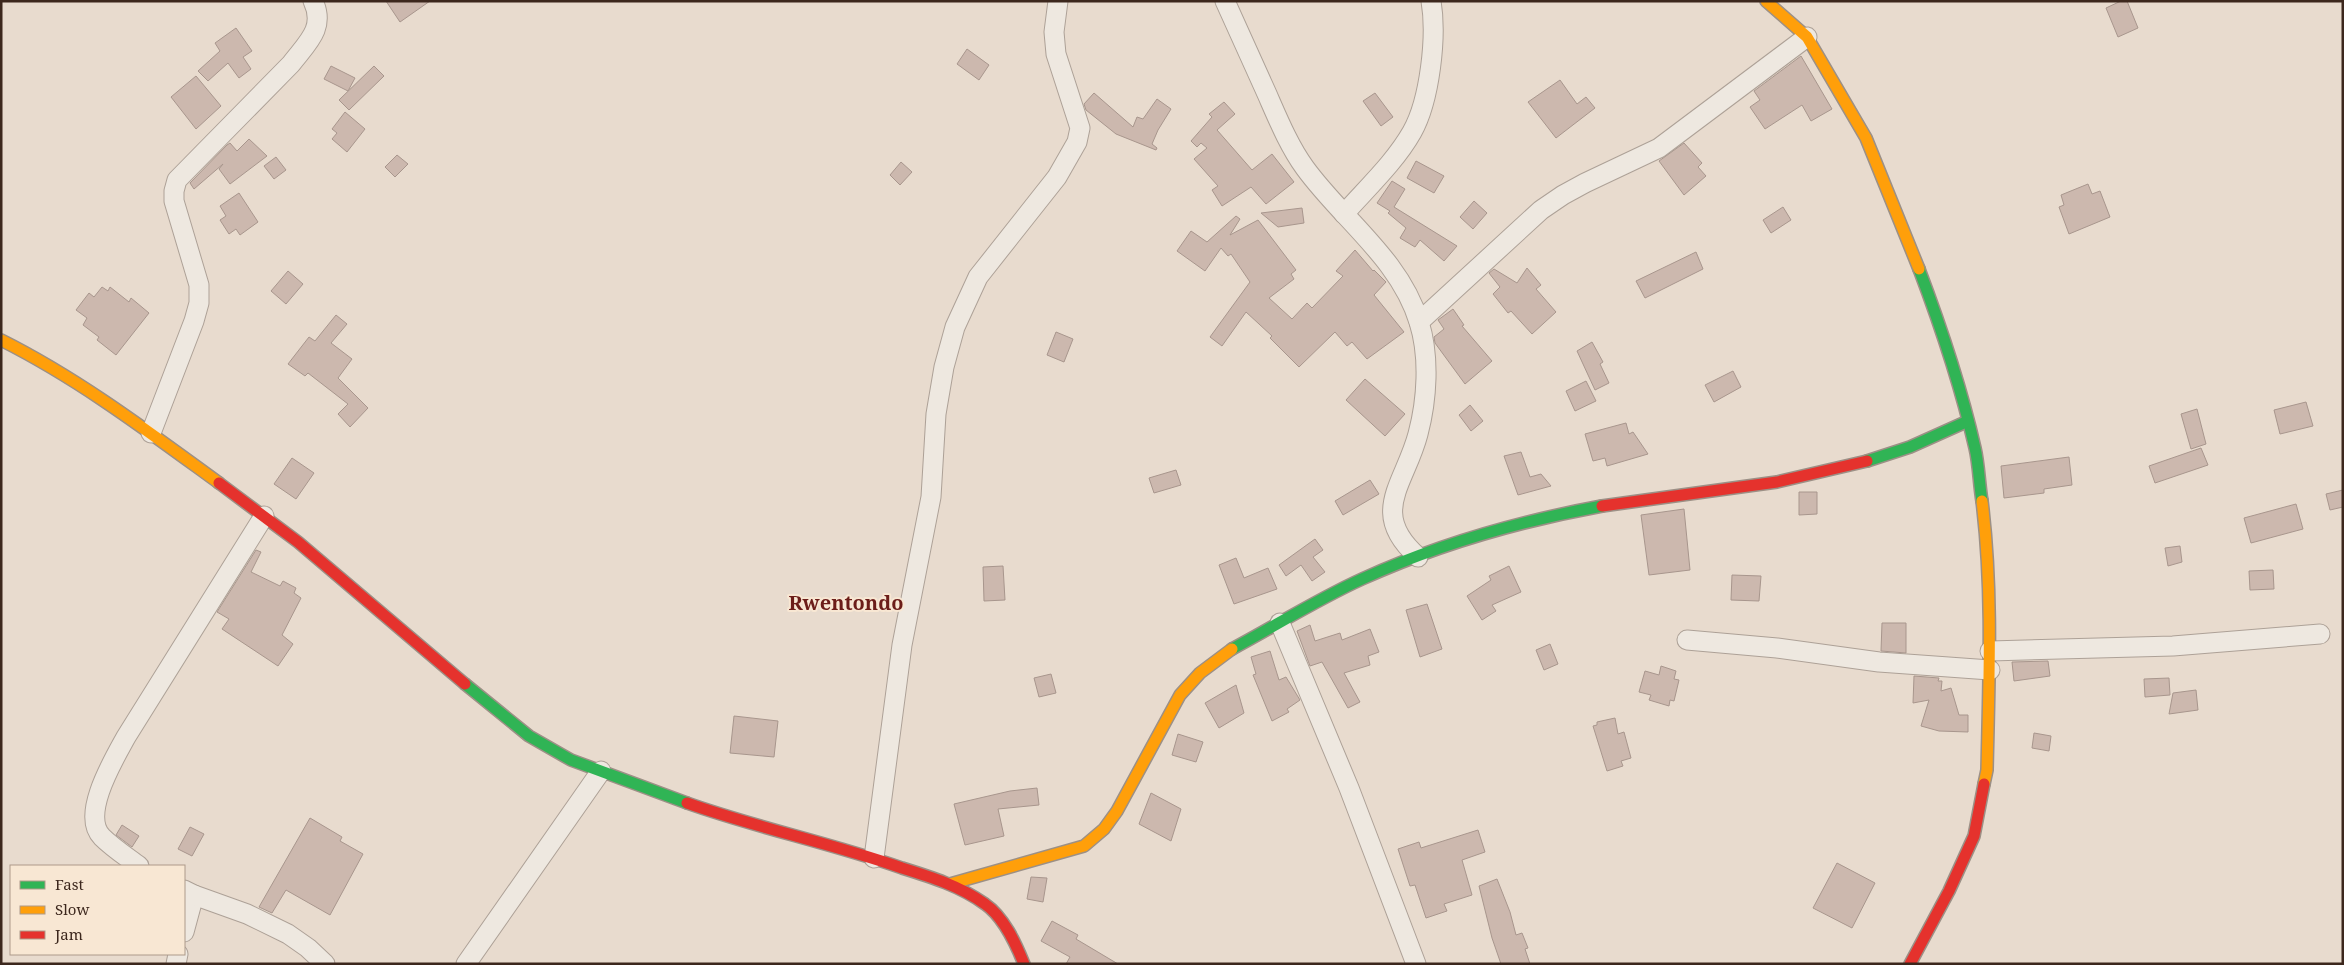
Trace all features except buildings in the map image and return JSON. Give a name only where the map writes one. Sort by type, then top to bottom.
[{"type":"street","points":[[151,433],[194,321],[199,303],[199,285],[174,201],[177,180],[291,64],[307,44],[318,26],[317,10],[313,1]]},
{"type":"street","points":[[874,858],[902,645],[932,497],[936,414],[948,351],[955,327],[978,277],[1057,177],[1073,151],[1080,128],[1056,54],[1054,32],[1058,1]]},
{"type":"street","points":[[1225,1],[1284,133],[1304,167],[1392,270],[1419,322],[1426,350],[1424,401],[1418,435],[1392,505],[1394,527],[1404,544],[1418,557]]},
{"type":"street","points":[[1344,214],[1406,142],[1420,114],[1435,38],[1431,1]]},
{"type":"street","points":[[1766,1],[1807,37],[1866,138],[1932,303],[1975,449],[1986,534],[1990,660],[1987,770],[1974,836],[1949,891],[1910,964]]},
{"type":"street","points":[[1419,322],[1541,210],[1585,183],[1659,148],[1807,37]]},
{"type":"street","points":[[1,340],[47,363],[151,433],[264,516],[298,542],[482,699],[529,736],[571,760],[721,815],[874,858],[950,884],[987,905],[1014,938],[1024,964]]},
{"type":"street","points":[[950,884],[1084,846],[1104,829],[1117,811],[1180,695],[1200,673],[1230,650],[1362,579],[1455,542],[1554,515],[1622,502],[1777,482],[1862,463],[1910,448],[1968,421]]},
{"type":"street","points":[[138,865],[101,837],[95,823],[96,809],[106,774],[126,737],[264,516]]},
{"type":"street","points":[[1280,623],[1348,788],[1416,964]]},
{"type":"street","points":[[1687,640],[1786,649],[1879,662],[1990,660],[2320,634]]},
{"type":"street","points":[[466,964],[601,771]]},
{"type":"street","points":[[185,924],[189,892],[247,914],[288,934],[308,948],[325,964]]},
{"type":"traffic: fast","points":[[1919,269],[1943,335],[1963,402],[1976,454],[1982,501]]},
{"type":"traffic: fast","points":[[1867,461],[1910,447],[1968,421]]},
{"type":"traffic: fast","points":[[1232,649],[1313,604],[1391,566],[1450,544],[1510,526],[1602,506]]},
{"type":"traffic: fast","points":[[465,684],[529,736],[571,760],[687,803]]},
{"type":"traffic: slow","points":[[1766,1],[1807,37],[1866,138],[1919,269]]},
{"type":"traffic: slow","points":[[1,340],[86,389],[219,483]]},
{"type":"traffic: slow","points":[[1982,501],[1989,601],[1989,703],[1987,770],[1984,784]]},
{"type":"traffic: slow","points":[[950,884],[1084,846],[1104,829],[1117,811],[1180,695],[1200,673],[1232,649]]},
{"type":"traffic: jam","points":[[1602,506],[1777,482],[1867,461]]},
{"type":"traffic: jam","points":[[219,483],[298,542],[465,684]]},
{"type":"traffic: jam","points":[[1910,964],[1949,891],[1974,836],[1984,784]]},
{"type":"traffic: jam","points":[[687,803],[875,859],[955,887],[992,909],[1004,923],[1024,964]]},
{"type":"district","name":"Rwentondo","points":[[846,603]]}]
